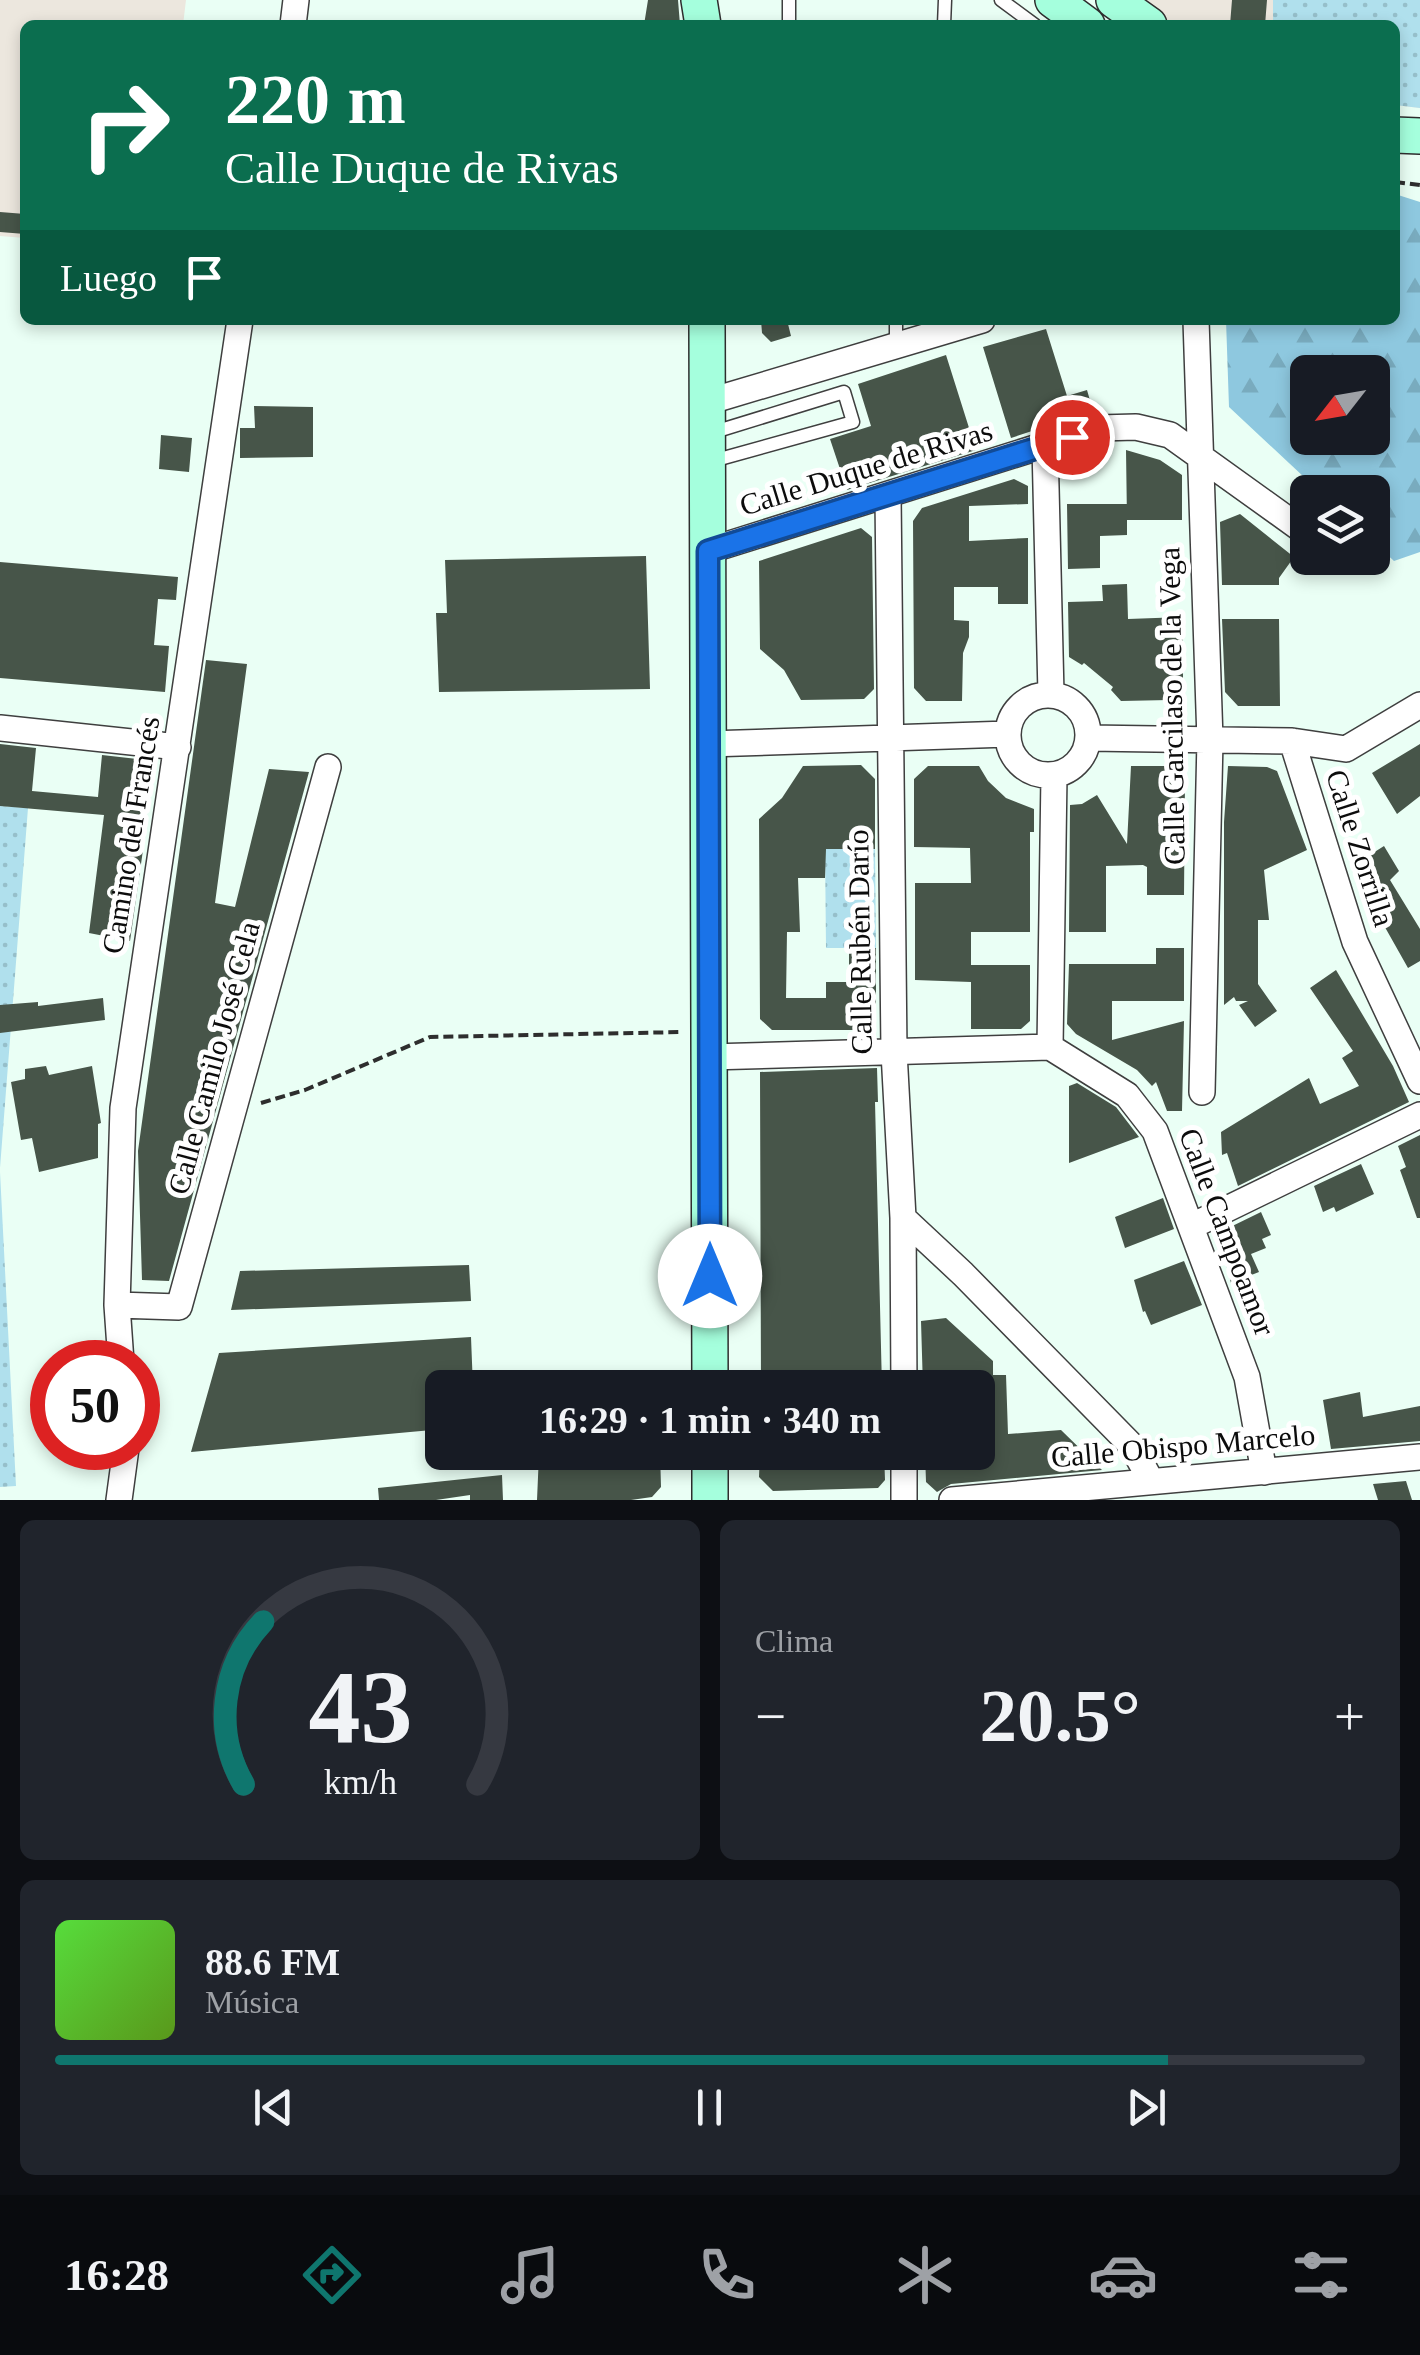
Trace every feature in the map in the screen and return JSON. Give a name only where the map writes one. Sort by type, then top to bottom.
[{"type":"main road","points":[[1053,0],[1079,20]]},
{"type":"main road","points":[[1114,0],[1142,20]]},
{"type":"main road","points":[[706,325],[710,1370]]},
{"type":"main road","points":[[710,1470],[710,1500]]},
{"type":"street","name":"Camino del Francés","points":[[119,1340],[123,1108],[239,325]]},
{"type":"street","points":[[707,433],[896,333],[950,325]]},
{"type":"street","name":"Calle Garcilaso de la Vega","points":[[1196,325],[1210,740],[1202,1092]]},
{"type":"street","name":"Calle Duque de Rivas","points":[[708,551],[1100,428],[1136,427],[1170,435],[1290,521]]},
{"type":"street","points":[[1045,446],[1052,694]]},
{"type":"street","name":"Calle Rubén Darío","points":[[888,496],[894,1052],[903,1218],[904,1370]]},
{"type":"street","points":[[1052,694],[1070,700],[1086,718],[1089,738],[1080,760],[1054,775],[1029,771],[1018,762],[1011,752],[1008,734],[1012,717],[1022,704],[1035,696],[1052,694]]},
{"type":"street","points":[[1089,738],[1292,741],[1346,749],[1420,705]]},
{"type":"street","points":[[0,728],[178,747]]},
{"type":"street","points":[[708,744],[1008,734]]},
{"type":"street","name":"Calle Zorrilla","points":[[1292,741],[1355,942],[1420,1081]]},
{"type":"street","name":"Calle Camilo José Cela","points":[[117,1305],[178,1306],[328,766]]},
{"type":"street","points":[[709,1044],[894,1052],[1050,1046],[1054,775]]},
{"type":"street","name":"Calle Campoamor","points":[[1050,1046],[1127,1095],[1156,1131],[1247,1377],[1264,1472]]},
{"type":"street","points":[[1192,1226],[1420,1116]]},
{"type":"street","points":[[903,1218],[1132,1446],[1152,1481]]},
{"type":"street","name":"Calle Obispo Marcelo","points":[[952,1500],[1420,1457]]},
{"type":"street","points":[[119,1500],[123,1470]]},
{"type":"street","points":[[904,1470],[904,1500]]},
{"type":"lane","points":[[1000,0],[1028,20]]},
{"type":"lane","points":[[844,392],[853,422],[707,433],[844,392]]},
{"type":"path","points":[[232,1112],[305,1090],[430,1037],[709,1044]]},
{"type":"shaded area","points":[[0,0],[186,0],[184,20],[20,20],[20,238],[0,236]]},
{"type":"shaded area","points":[[1133,0],[1420,0],[1420,108],[1400,106],[1400,20],[1165,20]]},
{"type":"shaded area","points":[[1273,0],[1420,0],[1420,108],[1400,106],[1400,20],[1273,20]]},
{"type":"shaded area","points":[[0,806],[28,808],[0,1168]]},
{"type":"shaded area","points":[[825,848],[875,849],[876,948],[826,948]]},
{"type":"shaded area","points":[[0,1172],[16,1486],[0,1487]]},
{"type":"green space","points":[[1400,196],[1420,202],[1420,552],[1394,561],[1390,557],[1390,475],[1302,475],[1229,407],[1226,325],[1400,325]]},
{"type":"building","points":[[648,0],[678,0],[680,20],[645,20]]},
{"type":"building","points":[[1232,0],[1267,0],[1265,20],[1230,20]]},
{"type":"building","points":[[0,212],[20,214],[20,234],[0,232]]},
{"type":"building","points":[[761,325],[788,325],[791,336],[771,342],[762,333]]},
{"type":"building","points":[[1046,329],[1067,396],[1087,390],[1093,411],[1011,438],[983,347]]},
{"type":"building","points":[[946,355],[976,450],[847,490],[830,439],[871,426],[858,384]]},
{"type":"building","points":[[254,406],[313,407],[313,457],[240,458],[240,428],[255,428]]},
{"type":"building","points":[[161,435],[192,438],[189,472],[159,469]]},
{"type":"building","points":[[1126,450],[1160,460],[1182,475],[1182,520],[1127,520]]},
{"type":"building","points":[[1014,479],[1028,486],[1028,504],[969,506],[969,541],[1028,538],[1028,604],[998,604],[998,587],[954,587],[954,620],[969,621],[963,653],[962,701],[926,701],[914,688],[913,521],[922,508]]},
{"type":"building","points":[[1067,504],[1127,504],[1127,535],[1100,536],[1100,568],[1068,569]]},
{"type":"building","points":[[1240,514],[1290,554],[1279,585],[1222,585],[1220,522]]},
{"type":"building","points":[[861,528],[872,537],[874,689],[864,699],[801,700],[784,670],[760,649],[759,561]]},
{"type":"building","points":[[646,556],[650,689],[439,692],[436,613],[447,613],[445,560]]},
{"type":"building","points":[[0,562],[178,577],[176,600],[158,599],[154,645],[169,646],[165,692],[0,678]]},
{"type":"building","points":[[1127,584],[1128,619],[1183,617],[1183,686],[1169,700],[1121,701],[1111,690],[1113,687],[1084,663],[1069,657],[1068,602],[1103,601],[1102,585]]},
{"type":"building","points":[[1222,619],[1279,619],[1280,706],[1238,706],[1225,692]]},
{"type":"building","points":[[206,660],[247,664],[215,903],[235,907],[269,769],[309,772],[169,1281],[142,1280],[138,1151]]},
{"type":"building","points":[[0,744],[36,748],[32,791],[98,797],[102,755],[146,760],[140,821],[147,822],[130,941],[89,933],[104,815],[0,806]]},
{"type":"building","points":[[1420,744],[1420,796],[1397,814],[1372,773]]},
{"type":"building","points":[[861,765],[875,779],[875,849],[826,849],[825,878],[798,878],[800,932],[787,932],[786,998],[826,998],[826,982],[849,982],[849,948],[876,948],[876,1030],[772,1030],[760,1019],[759,819],[782,798],[803,766]]},
{"type":"building","points":[[928,766],[979,766],[1006,798],[1034,809],[1034,832],[1030,832],[1030,932],[971,932],[971,965],[1030,965],[1030,1021],[1021,1029],[971,1029],[971,982],[915,980],[915,883],[971,883],[970,848],[914,847],[914,779]]},
{"type":"building","points":[[1131,766],[1173,766],[1185,778],[1184,895],[1147,895],[1147,867],[1143,865],[1106,866],[1106,932],[1069,932],[1070,805],[1082,804],[1097,795],[1127,844]]},
{"type":"building","points":[[1228,766],[1277,771],[1307,850],[1264,870],[1269,920],[1258,920],[1258,984],[1277,1011],[1255,1027],[1239,1005],[1248,1001],[1236,1001],[1234,997],[1224,1005],[1224,822]]},
{"type":"building","points":[[1384,846],[1399,871],[1390,880],[1420,929],[1420,961],[1408,968],[1351,867]]},
{"type":"building","points":[[1156,948],[1184,948],[1184,1001],[1112,1001],[1112,1040],[1184,1021],[1182,1111],[1167,1111],[1156,1082],[1152,1086],[1137,1070],[1076,1034],[1067,1024],[1069,964],[1156,964]]},
{"type":"building","points":[[1336,970],[1393,1066],[1409,1102],[1238,1186],[1227,1153],[1222,1155],[1221,1132],[1309,1078],[1320,1104],[1359,1086],[1342,1058],[1353,1051],[1310,988]]},
{"type":"building","points":[[103,998],[105,1020],[0,1033],[0,1005],[38,1002],[38,1006]]},
{"type":"building","points":[[46,1066],[49,1075],[92,1066],[101,1123],[98,1158],[39,1172],[32,1138],[21,1140],[11,1082],[25,1079],[25,1069]]},
{"type":"building","points":[[877,1068],[882,1370],[761,1370],[760,1072]]},
{"type":"building","points":[[1077,1083],[1116,1107],[1139,1137],[1069,1163],[1069,1086]]},
{"type":"building","points":[[1420,1135],[1417,1218],[1400,1170],[1406,1167],[1398,1146]]},
{"type":"building","points":[[1361,1164],[1374,1194],[1336,1212],[1334,1207],[1323,1212],[1314,1186]]},
{"type":"building","points":[[1163,1198],[1174,1229],[1125,1248],[1115,1217]]},
{"type":"building","points":[[1261,1212],[1271,1235],[1262,1239],[1266,1248],[1251,1254],[1259,1272],[1231,1283],[1218,1233]]},
{"type":"building","points":[[1184,1261],[1202,1305],[1151,1325],[1134,1280]]},
{"type":"building","points":[[469,1265],[471,1301],[231,1310],[240,1271]]},
{"type":"building","points":[[946,1318],[993,1361],[993,1370],[922,1370],[921,1321]]},
{"type":"building","points":[[471,1337],[472,1370],[425,1370],[425,1431],[191,1452],[219,1353]]},
{"type":"building","points":[[995,1375],[1006,1375],[1008,1434],[1061,1430],[1102,1470],[951,1484],[937,1492],[926,1482],[926,1470],[995,1470]]},
{"type":"building","points":[[1360,1392],[1363,1417],[1420,1406],[1420,1441],[1331,1449],[1323,1400]]},
{"type":"building","points":[[538,1470],[661,1470],[661,1487],[652,1497],[537,1500]]},
{"type":"building","points":[[759,1470],[885,1470],[885,1480],[878,1488],[773,1491],[759,1477]]},
{"type":"building","points":[[502,1475],[503,1500],[470,1500],[470,1495],[436,1500],[379,1500],[378,1488]]},
{"type":"building","points":[[1406,1481],[1412,1500],[1378,1500],[1373,1484]]},
{"type":"route","points":[[710,1276],[708,551],[1072,437]]}]
